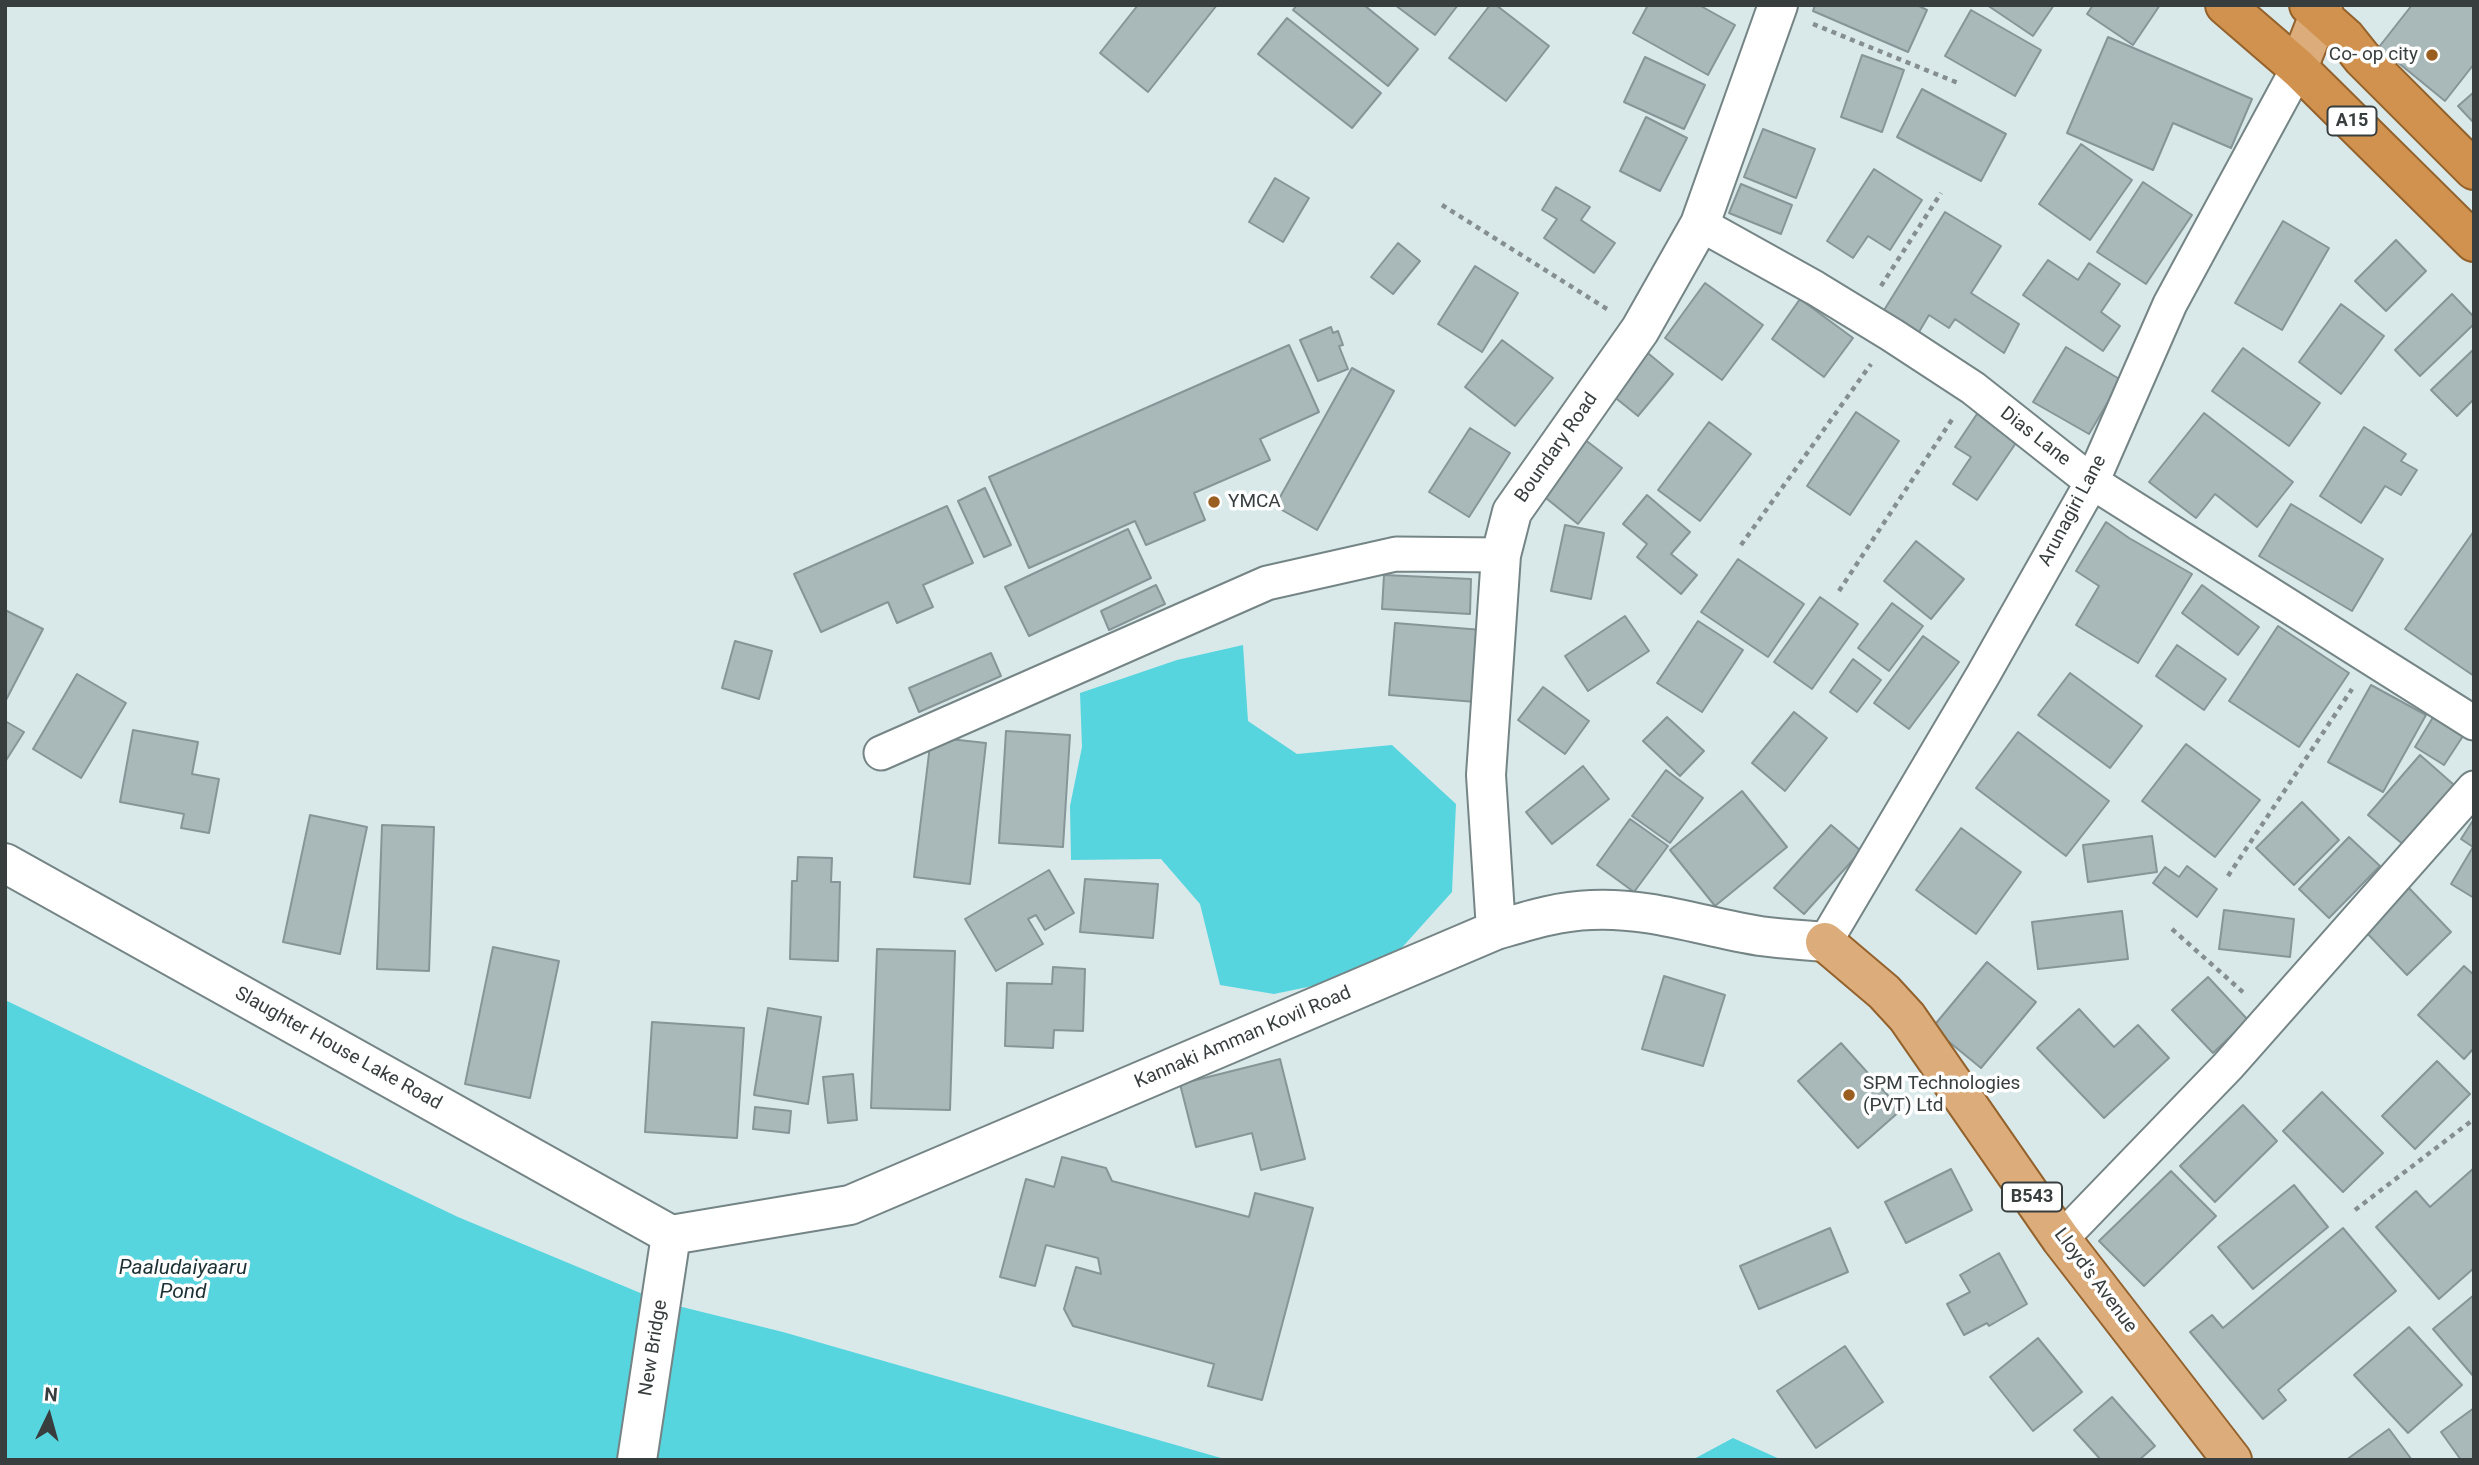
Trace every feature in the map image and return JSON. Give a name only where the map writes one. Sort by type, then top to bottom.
[{"type":"highway","name":"A15","points":[[2225,5],[2298,68],[2474,242]]},
{"type":"highway","name":"A15","points":[[2317,8],[2474,170]]},
{"type":"main road","name":"Boundary Road","points":[[1496,930],[1486,775],[1501,555],[1512,512],[1640,330],[1700,224],[1778,7]]},
{"type":"main road","points":[[2298,68],[2317,8]]},
{"type":"main road","name":"Slaughter House Lake Road","points":[[5,863],[671,1235]]},
{"type":"main road","name":"Kannaki Amman Kovil Road","points":[[671,1235],[850,1205],[1496,930],[1551,914],[1590,910],[1628,911],[1673,917],[1760,936],[1825,942]]},
{"type":"main road","name":"Lloyd’s Avenue","points":[[1825,942],[1884,992],[1907,1017],[2061,1239],[2232,1460]]},
{"type":"main road","name":"New Bridge","points":[[637,1460],[671,1235]]},
{"type":"street","name":"Arunagiri Lane","points":[[1825,942],[1983,675],[2092,482],[2170,304],[2298,68]]},
{"type":"street","name":"Dias Lane","points":[[1700,224],[1892,335],[1973,388],[2092,482],[2474,723]]},
{"type":"street","points":[[881,752],[1267,583],[1396,554],[1501,555]]},
{"type":"street","points":[[2061,1239],[2272,1018],[2474,788]]},
{"type":"path","points":[[1778,7],[1958,83]]},
{"type":"path","points":[[1861,316],[1941,193]]},
{"type":"path","points":[[1442,205],[1640,330]]},
{"type":"path","points":[[1741,545],[1892,335]]},
{"type":"path","points":[[1839,591],[1973,388]]},
{"type":"path","points":[[2228,876],[2371,659]]},
{"type":"path","points":[[2172,929],[2272,1018]]},
{"type":"path","points":[[2355,1210],[2474,1119]]},
{"type":"water","points":[[1243,645],[1248,721],[1297,754],[1392,745],[1456,804],[1452,892],[1380,972],[1274,994],[1220,985],[1200,904],[1161,859],[1071,860],[1070,806],[1082,747],[1080,693],[1177,660]]},
{"type":"water","name":"Paaludaiyaaru Pond","points":[[5,1000],[458,1217],[662,1302],[783,1332],[1228,1460],[5,1460]]},
{"type":"water","points":[[1733,1438],[1782,1460],[1692,1460]]},
{"type":"building","points":[[1138,5],[1217,5],[1148,92],[1100,53]]},
{"type":"building","points":[[1297,5],[1364,5],[1418,49],[1388,86],[1293,10]]},
{"type":"building","points":[[1395,5],[1458,5],[1435,35]]},
{"type":"building","points":[[1490,5],[1496,5],[1549,46],[1506,101],[1449,58]]},
{"type":"building","points":[[1648,5],[1699,5],[1735,25],[1708,75],[1633,33]]},
{"type":"building","points":[[1815,5],[1917,5],[1927,10],[1908,52],[1813,11]]},
{"type":"building","points":[[1987,5],[2054,5],[2033,36]]},
{"type":"building","points":[[2093,5],[2160,5],[2133,45],[2087,14]]},
{"type":"building","name":"Co- op city","points":[[2412,5],[2474,5],[2474,64],[2445,101],[2379,47]]},
{"type":"building","points":[[1971,10],[2041,50],[2015,96],[1945,56]]},
{"type":"building","points":[[1287,18],[1381,93],[1352,128],[1258,54]]},
{"type":"building","points":[[2108,37],[2252,99],[2231,148],[2173,123],[2153,170],[2067,133]]},
{"type":"building","points":[[1862,55],[1904,70],[1882,132],[1841,117]]},
{"type":"building","points":[[1645,57],[1705,85],[1684,129],[1624,102]]},
{"type":"building","points":[[1922,89],[2006,134],[1981,181],[1897,137]]},
{"type":"building","points":[[2474,92],[2474,123],[2458,106]]},
{"type":"building","points":[[1646,117],[1687,138],[1660,191],[1620,171]]},
{"type":"building","points":[[1763,129],[1815,149],[1796,198],[1744,177]]},
{"type":"building","points":[[2081,144],[2132,180],[2090,240],[2039,204]]},
{"type":"building","points":[[1874,169],[1922,200],[1890,250],[1868,236],[1853,258],[1827,241]]},
{"type":"building","points":[[1275,178],[1309,198],[1283,242],[1249,222]]},
{"type":"building","points":[[2143,182],[2192,215],[2146,284],[2097,252]]},
{"type":"building","points":[[1741,184],[1792,205],[1781,234],[1729,213]]},
{"type":"building","points":[[1556,187],[1590,207],[1581,220],[1615,243],[1594,273],[1544,238],[1557,219],[1542,210]]},
{"type":"building","points":[[1945,212],[2001,246],[1971,293],[2019,324],[2004,353],[1955,319],[1949,328],[1929,315],[1916,337],[1881,315]]},
{"type":"building","points":[[2283,221],[2329,248],[2282,330],[2235,303]]},
{"type":"building","points":[[2396,240],[2426,271],[2386,311],[2355,281]]},
{"type":"building","points":[[1398,243],[1420,261],[1393,294],[1371,277]]},
{"type":"building","points":[[2048,260],[2078,280],[2089,263],[2120,284],[2101,312],[2120,326],[2103,351],[2023,295]]},
{"type":"building","points":[[1475,266],[1518,293],[1482,352],[1438,324]]},
{"type":"building","points":[[1705,283],[1763,325],[1722,380],[1665,338]]},
{"type":"building","points":[[2452,294],[2474,317],[2474,324],[2420,376],[2395,350]]},
{"type":"building","points":[[1800,299],[1853,338],[1824,377],[1772,339]]},
{"type":"building","points":[[2341,304],[2384,336],[2341,394],[2299,362]]},
{"type":"building","points":[[1331,327],[1333,333],[1338,331],[1343,345],[1339,346],[1348,369],[1318,381],[1300,340]]},
{"type":"building","points":[[1502,340],[1553,378],[1515,426],[1465,387]]},
{"type":"building","points":[[1289,345],[1319,412],[1260,439],[1270,460],[1194,493],[1205,520],[1146,545],[1135,521],[1029,568],[989,477]]},
{"type":"building","points":[[2066,347],[2121,380],[2089,434],[2033,402]]},
{"type":"building","points":[[2243,348],[2320,403],[2289,446],[2212,391]]},
{"type":"building","points":[[1643,349],[1673,374],[1638,416],[1607,391]]},
{"type":"building","points":[[2474,349],[2474,399],[2457,416],[2431,390]]},
{"type":"building","points":[[1352,368],[1394,391],[1317,530],[1275,506]]},
{"type":"building","points":[[1856,412],[1899,441],[1850,515],[1807,486]]},
{"type":"building","points":[[2204,413],[2293,482],[2257,527],[2215,494],[2196,518],[2149,482]]},
{"type":"building","points":[[1977,414],[2018,440],[1977,500],[1953,484],[1971,457],[1955,447]]},
{"type":"building","points":[[1709,422],[1751,454],[1700,521],[1658,490]]},
{"type":"building","points":[[2364,427],[2406,454],[2401,461],[2417,470],[2401,495],[2385,486],[2361,523],[2320,496]]},
{"type":"building","points":[[1470,428],[1510,453],[1469,517],[1429,492]]},
{"type":"building","points":[[1584,439],[1622,468],[1578,524],[1541,494]]},
{"type":"building","points":[[985,488],[1011,545],[984,557],[958,501]]},
{"type":"building","points":[[1647,495],[1690,532],[1671,554],[1697,575],[1681,594],[1637,557],[1647,544],[1623,524]]},
{"type":"building","points":[[2291,504],[2383,559],[2352,611],[2259,556]]},
{"type":"building","points":[[947,506],[973,563],[923,585],[933,607],[897,623],[888,602],[821,632],[794,574]]},
{"type":"building","points":[[2106,522],[2192,574],[2138,663],[2076,625],[2099,586],[2076,571]]},
{"type":"building","points":[[1565,525],[1604,533],[1591,599],[1551,591]]},
{"type":"building","points":[[1128,529],[1151,578],[1029,636],[1005,587]]},
{"type":"building","points":[[2474,531],[2474,676],[2405,629]]},
{"type":"building","points":[[1916,541],[1964,579],[1931,619],[1884,581]]},
{"type":"building","points":[[1738,559],[1804,604],[1768,657],[1701,612]]},
{"type":"building","points":[[1384,575],[1471,579],[1470,614],[1382,609]]},
{"type":"building","points":[[1156,585],[1165,604],[1109,630],[1101,611]]},
{"type":"building","points":[[2202,585],[2259,627],[2238,655],[2182,613]]},
{"type":"building","points":[[1820,597],[1858,624],[1812,689],[1774,662]]},
{"type":"building","points":[[1892,603],[1923,626],[1889,671],[1858,648]]},
{"type":"building","points":[[5,610],[43,629],[6,700],[5,700]]},
{"type":"building","points":[[1625,616],[1649,651],[1588,691],[1565,656]]},
{"type":"building","points":[[1698,621],[1743,650],[1702,712],[1657,683]]},
{"type":"building","points":[[1395,623],[1482,630],[1476,702],[1389,695]]},
{"type":"building","points":[[2278,626],[2349,673],[2299,747],[2229,701]]},
{"type":"building","points":[[1923,636],[1959,662],[1909,729],[1874,703]]},
{"type":"building","points":[[735,641],[772,651],[759,699],[722,688]]},
{"type":"building","points":[[2177,645],[2226,679],[2204,710],[2156,676]]},
{"type":"building","points":[[991,653],[1001,676],[919,712],[909,688]]},
{"type":"building","points":[[1853,659],[1881,680],[1857,712],[1830,692]]},
{"type":"building","points":[[2070,673],[2142,726],[2110,768],[2038,715]]},
{"type":"building","points":[[77,674],[126,703],[81,778],[33,749]]},
{"type":"building","points":[[2371,685],[2426,715],[2383,792],[2328,762]]},
{"type":"building","points":[[1543,687],[1589,721],[1565,754],[1518,720]]},
{"type":"building","points":[[1794,712],[1827,738],[1785,791],[1752,763]]},
{"type":"building","points":[[2435,714],[2465,733],[2444,765],[2415,747]]},
{"type":"building","points":[[1667,717],[1704,751],[1680,776],[1643,741]]},
{"type":"building","points":[[5,721],[24,732],[5,762]]},
{"type":"building","points":[[133,730],[198,742],[192,774],[219,779],[209,833],[181,828],[184,814],[120,802]]},
{"type":"building","points":[[1006,731],[1070,735],[1063,847],[999,843]]},
{"type":"building","points":[[2018,732],[2109,801],[2066,856],[1976,788]]},
{"type":"building","points":[[931,737],[986,743],[970,884],[914,877]]},
{"type":"building","points":[[2186,744],[2260,800],[2215,857],[2142,801]]},
{"type":"building","points":[[2420,755],[2462,792],[2411,851],[2368,815]]},
{"type":"building","points":[[1583,766],[1609,799],[1552,844],[1526,812]]},
{"type":"building","points":[[1666,770],[1703,798],[1670,843],[1632,816]]},
{"type":"building","points":[[1742,791],[1787,847],[1715,906],[1670,850]]},
{"type":"building","points":[[2302,802],[2339,840],[2294,885],[2256,848]]},
{"type":"building","points":[[310,815],[367,827],[340,954],[283,942]]},
{"type":"building","points":[[1630,819],[1668,846],[1634,892],[1597,865]]},
{"type":"building","points":[[2474,819],[2474,898],[2451,884],[2473,847],[2461,839]]},
{"type":"building","points":[[382,825],[434,827],[429,971],[377,969]]},
{"type":"building","points":[[1831,825],[1861,851],[1804,914],[1774,888]]},
{"type":"building","points":[[1961,828],[2021,872],[1976,934],[1916,890]]},
{"type":"building","points":[[2152,836],[2157,872],[2088,882],[2083,845]]},
{"type":"building","points":[[2349,837],[2380,866],[2329,918],[2299,889]]},
{"type":"building","points":[[798,857],[832,858],[831,882],[840,882],[838,961],[790,959],[792,881],[797,881]]},
{"type":"building","points":[[2187,866],[2217,889],[2197,917],[2153,883],[2165,867],[2179,877]]},
{"type":"building","points":[[1049,870],[1074,913],[1045,930],[1036,915],[1028,919],[1043,944],[996,971],[965,919]]},
{"type":"building","points":[[1085,879],[1158,884],[1153,938],[1080,932]]},
{"type":"building","points":[[2409,888],[2451,932],[2407,975],[2364,930]]},
{"type":"building","points":[[2224,910],[2294,919],[2290,957],[2219,949]]},
{"type":"building","points":[[2122,911],[2128,959],[2038,969],[2032,922]]},
{"type":"building","points":[[493,947],[559,961],[530,1098],[465,1084]]},
{"type":"building","points":[[877,949],[955,951],[950,1110],[871,1108]]},
{"type":"building","points":[[1987,962],[2036,1002],[1981,1068],[1932,1028]]},
{"type":"building","points":[[2464,966],[2474,975],[2474,1048],[2464,1059],[2418,1015]]},
{"type":"building","points":[[1053,967],[1085,969],[1083,1031],[1054,1030],[1053,1048],[1005,1046],[1007,983],[1052,984]]},
{"type":"building","points":[[1664,976],[1725,995],[1703,1066],[1642,1049]]},
{"type":"building","points":[[2208,977],[2248,1020],[2213,1053],[2172,1010]]},
{"type":"building","points":[[768,1008],[821,1017],[808,1104],[754,1095]]},
{"type":"building","points":[[2079,1009],[2114,1047],[2138,1025],[2169,1058],[2104,1118],[2037,1048]]},
{"type":"building","points":[[652,1022],[744,1028],[737,1138],[645,1132]]},
{"type":"building","name":"SPM Technologies (PVT) Ltd","points":[[1841,1043],[1901,1110],[1858,1148],[1798,1081]]},
{"type":"building","points":[[1280,1059],[1305,1159],[1261,1170],[1252,1133],[1196,1147],[1180,1084]]},
{"type":"building","points":[[2437,1061],[2470,1094],[2415,1149],[2382,1116]]},
{"type":"building","points":[[853,1074],[857,1120],[828,1123],[823,1077]]},
{"type":"building","points":[[2322,1092],[2383,1153],[2343,1192],[2283,1131]]},
{"type":"building","points":[[2243,1105],[2277,1141],[2215,1202],[2180,1166]]},
{"type":"building","points":[[755,1107],[791,1111],[789,1133],[753,1129]]},
{"type":"building","points":[[1062,1157],[1106,1168],[1112,1181],[1249,1217],[1255,1193],[1313,1208],[1262,1400],[1208,1386],[1214,1364],[1073,1326],[1064,1309],[1076,1267],[1101,1274],[1098,1258],[1046,1245],[1035,1286],[1000,1277],[1026,1179],[1054,1187]]},
{"type":"building","points":[[2474,1168],[2474,1268],[2439,1299],[2376,1227],[2416,1191],[2430,1207]]},
{"type":"building","points":[[1951,1169],[1972,1210],[1906,1243],[1885,1202]]},
{"type":"building","points":[[2171,1171],[2216,1216],[2144,1286],[2099,1241]]},
{"type":"building","points":[[2294,1185],[2328,1227],[2253,1289],[2218,1247]]},
{"type":"building","points":[[1830,1228],[1848,1272],[1759,1309],[1740,1266]]},
{"type":"building","points":[[2343,1228],[2396,1291],[2278,1390],[2286,1400],[2263,1419],[2190,1332],[2212,1315],[2223,1328]]},
{"type":"building","points":[[1999,1253],[2027,1304],[1989,1326],[1987,1323],[1964,1335],[1947,1304],[1970,1292],[1960,1275]]},
{"type":"building","points":[[2474,1295],[2474,1377],[2433,1329]]},
{"type":"building","points":[[2409,1327],[2462,1385],[2408,1433],[2354,1375]]},
{"type":"building","points":[[2038,1338],[2082,1392],[2033,1431],[1990,1377]]},
{"type":"building","points":[[1845,1346],[1883,1402],[1816,1448],[1777,1391]]},
{"type":"building","points":[[2112,1397],[2155,1446],[2139,1460],[2101,1460],[2074,1430]]},
{"type":"building","points":[[2474,1408],[2474,1460],[2461,1460],[2441,1432]]},
{"type":"building","points":[[2389,1429],[2412,1460],[2346,1460]]},
{"type":"place","name":"Co- op city","points":[[2432,55]]},
{"type":"place","name":"YMCA","points":[[1214,502]]},
{"type":"place","name":"SPM Technologies (PVT) Ltd","points":[[1849,1095]]}]
